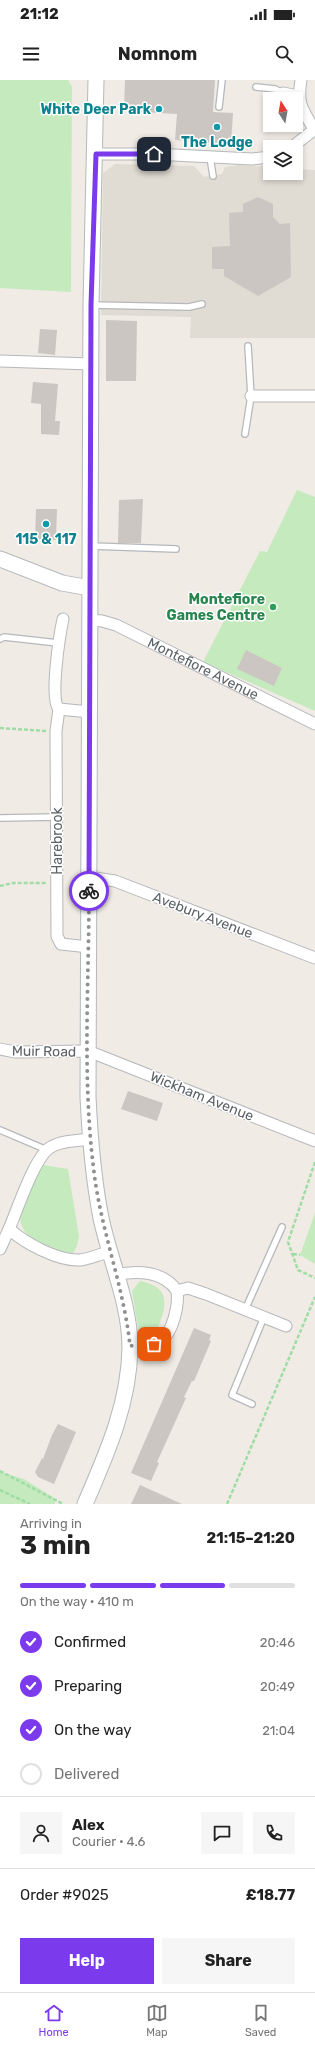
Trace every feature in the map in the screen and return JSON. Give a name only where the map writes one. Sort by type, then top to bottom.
[{"type":"street","points":[[88,1503],[116,1428],[126,1386],[130,1346],[127,1318],[97,1195],[90,1139],[88,1051],[91,305],[96,154],[96,80]]},
{"type":"street","points":[[299,92],[301,80]]},
{"type":"street","points":[[301,140],[315,129],[303,111]]},
{"type":"street","points":[[96,154],[252,159],[263,158]]},
{"type":"street","points":[[0,361],[91,364]]},
{"type":"street","points":[[251,396],[315,396]]},
{"type":"street","points":[[0,559],[62,583],[90,588]]},
{"type":"street","name":"Harebrook","points":[[63,619],[58,644],[56,704],[59,709],[56,731],[58,941],[65,946],[89,947]]},
{"type":"street","name":"Montefiore Avenue","points":[[90,620],[102,621],[116,625],[315,724]]},
{"type":"street","points":[[59,709],[90,712]]},
{"type":"street","name":"Avebury Avenue","points":[[89,877],[115,881],[315,958]]},
{"type":"street","name":"Muir Road","points":[[0,1049],[15,1052],[88,1051]]},
{"type":"street","name":"Wickham Avenue","points":[[88,1051],[315,1141]]},
{"type":"street","points":[[0,1249],[36,1164],[47,1150],[61,1143],[90,1139]]},
{"type":"street","points":[[9,1229],[23,1241],[63,1258],[80,1260],[110,1252]]},
{"type":"street","points":[[116,1275],[127,1272],[145,1272],[169,1282],[177,1291],[178,1307],[161,1341],[154,1344],[130,1346]]},
{"type":"street","points":[[177,1291],[188,1288],[294,1330]]},
{"type":"lane","points":[[219,107],[222,80]]},
{"type":"lane","points":[[256,87],[275,89],[281,92]]},
{"type":"lane","points":[[210,157],[213,176]]},
{"type":"lane","points":[[91,305],[189,307],[202,304]]},
{"type":"lane","points":[[244,434],[251,396],[248,346]]},
{"type":"lane","points":[[90,546],[176,549]]},
{"type":"lane","points":[[0,639],[4,637],[58,644]]},
{"type":"lane","points":[[0,818],[57,817]]},
{"type":"lane","points":[[0,1130],[47,1150]]},
{"type":"lane","points":[[245,1310],[282,1227]]},
{"type":"lane","points":[[252,1404],[232,1395],[264,1317]]},
{"type":"path","points":[[0,728],[56,731]]},
{"type":"path","points":[[0,886],[13,883],[57,883]]},
{"type":"path","points":[[315,1162],[288,1242],[298,1270],[315,1278]]},
{"type":"path","points":[[293,1254],[300,1255]]},
{"type":"path","points":[[227,1504],[294,1330],[315,1297]]},
{"type":"path","points":[[0,1471],[63,1504]]},
{"type":"path","points":[[0,1490],[30,1504]]},
{"type":"shaded area","points":[[115,164],[194,166],[204,177],[222,174],[225,167],[239,165],[263,167],[263,180],[303,180],[303,169],[315,170],[315,338],[190,338],[191,317],[101,315],[103,173]]},
{"type":"green space","points":[[0,80],[68,80],[72,87],[71,292],[0,288]]},
{"type":"green space","name":"Montefiore Games Centre","points":[[297,490],[315,497],[315,711],[203,662],[260,551],[267,552]]},
{"type":"green space","points":[[43,1165],[68,1169],[79,1236],[77,1246],[73,1253],[59,1250],[32,1238],[24,1230],[20,1220],[24,1199]]},
{"type":"green space","points":[[315,1213],[315,1264],[300,1255]]},
{"type":"green space","points":[[140,1281],[151,1284],[159,1289],[163,1295],[164,1309],[155,1335],[139,1333],[132,1291]]},
{"type":"green space","points":[[0,1472],[24,1479],[54,1498],[55,1504],[0,1504]]},
{"type":"building","name":"White Deer Park","points":[[125,80],[215,80],[213,112],[233,113],[231,144],[175,140],[177,114],[124,111]]},
{"type":"building","points":[[258,197],[273,204],[273,217],[280,224],[290,223],[291,277],[258,296],[224,276],[224,269],[212,269],[212,247],[230,246],[229,213],[243,212],[243,204]]},
{"type":"building","points":[[106,320],[137,321],[136,381],[106,381]]},
{"type":"building","points":[[40,329],[57,330],[55,355],[38,353]]},
{"type":"building","points":[[33,382],[58,384],[55,421],[60,421],[59,435],[41,434],[41,404],[31,403]]},
{"type":"building","points":[[143,499],[141,543],[118,543],[119,500]]},
{"type":"building","name":"115 & 117","points":[[36,509],[57,509],[56,540],[35,539]]},
{"type":"building","points":[[246,650],[282,668],[274,686],[237,669]]},
{"type":"building","points":[[128,1091],[163,1103],[157,1121],[121,1109]]},
{"type":"building","points":[[194,1328],[211,1335],[209,1340],[211,1341],[194,1381],[192,1381],[184,1397],[186,1398],[157,1462],[159,1463],[151,1481],[131,1473]]},
{"type":"building","points":[[58,1424],[76,1432],[54,1484],[38,1477],[35,1472],[42,1458],[43,1459]]},
{"type":"building","points":[[140,1485],[182,1504],[131,1504]]},
{"type":"way so far","points":[[89,891],[88,1097],[93,1170],[101,1218],[127,1318],[130,1346],[154,1344]]},
{"type":"place","name":"White Deer Park","points":[[159,109]]},
{"type":"place","name":"The Lodge","points":[[217,127]]},
{"type":"place","name":"115 & 117","points":[[46,524]]},
{"type":"place","name":"Montefiore Games Centre","points":[[273,607]]},
{"type":"route","points":[[89,891],[91,305],[96,154],[154,154]]}]
